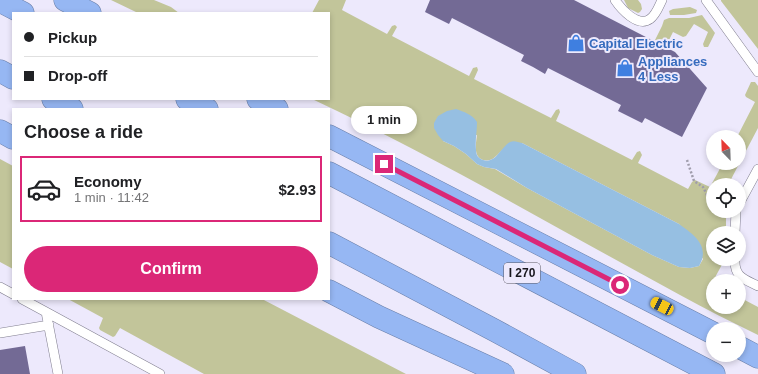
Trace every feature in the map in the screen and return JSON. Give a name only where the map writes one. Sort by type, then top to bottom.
[{"type":"highway","points":[[65,0],[88,12]]},
{"type":"highway","points":[[0,1],[21,12]]},
{"type":"highway","points":[[0,71],[12,77]]},
{"type":"highway","points":[[55,100],[70,108]]},
{"type":"highway","points":[[190,100],[205,108]]},
{"type":"highway","points":[[260,100],[275,108]]},
{"type":"highway","points":[[0,131],[12,137]]},
{"type":"highway","name":"I 270","points":[[330,137],[706,329]]},
{"type":"highway","name":"I 270","points":[[330,174],[714,374]]},
{"type":"highway","points":[[330,244],[575,374]]},
{"type":"highway","points":[[330,292],[379,317],[502,374]]},
{"type":"highway","points":[[324,300],[469,374]]},
{"type":"highway","points":[[746,351],[758,357]]},
{"type":"lane","points":[[614,0],[627,14],[639,21],[651,19],[662,0]]},
{"type":"lane","points":[[706,0],[754,63],[758,72]]},
{"type":"lane","points":[[746,191],[758,169]]},
{"type":"lane","points":[[735,266],[735,269],[739,275],[758,286]]},
{"type":"lane","points":[[0,287],[12,293]]},
{"type":"lane","points":[[24,300],[160,374]]},
{"type":"lane","points":[[46,312],[58,374]]},
{"type":"lane","points":[[0,333],[49,325]]},
{"type":"path","points":[[687,160],[694,181],[703,187],[706,193]]},
{"type":"green space","points":[[111,0],[154,0],[171,7],[178,12],[136,12]]},
{"type":"green space","points":[[319,0],[346,0],[342,10],[387,34],[392,26],[395,25],[397,27],[392,36],[469,76],[473,68],[477,67],[478,70],[474,79],[551,118],[556,110],[559,109],[560,112],[556,121],[632,160],[637,152],[640,151],[642,155],[638,163],[688,189],[695,180],[706,185],[706,218],[726,218],[726,226],[706,226],[706,266],[721,266],[717,274],[706,274],[706,308],[498,194],[406,145],[314,100],[330,100],[330,12],[313,12]],"holes":[[[477,135],[476,153],[483,160],[491,160],[505,148],[522,143],[679,224],[703,259],[699,266],[690,268],[679,267],[652,255],[527,188],[495,169],[477,164],[466,154],[443,141]]]},
{"type":"green space","points":[[624,0],[638,0],[642,9],[638,13],[628,8]]},
{"type":"green space","points":[[758,0],[758,49],[721,1]]},
{"type":"green space","points":[[690,7],[697,10],[696,13],[670,15],[669,11],[673,9]]},
{"type":"green space","points":[[702,15],[715,33],[708,47],[704,47],[703,44],[708,32],[694,24],[686,36],[683,37],[673,32],[666,46],[655,40],[664,20],[669,18],[689,18]]},
{"type":"green space","points":[[751,82],[755,82],[758,86],[758,128],[746,151],[746,130],[741,130],[755,102],[745,95]]},
{"type":"green space","points":[[0,159],[12,165],[12,268],[0,262]]},
{"type":"green space","points":[[719,170],[736,170],[732,178],[715,178]]},
{"type":"green space","points":[[70,300],[264,300],[406,374],[204,374],[120,328],[113,337],[100,330],[99,328],[103,318]]},
{"type":"green space","points":[[746,301],[758,307],[758,335],[746,329],[746,322],[733,322],[717,314],[746,314]]},
{"type":"water","points":[[456,109],[470,115],[477,122],[476,152],[483,160],[487,161],[495,158],[510,142],[514,141],[522,143],[679,224],[695,236],[702,247],[702,259],[699,266],[690,268],[679,267],[652,255],[527,188],[496,169],[477,164],[466,154],[443,141],[434,128],[434,123],[438,116],[447,111]]},
{"type":"building","points":[[430,0],[574,0],[675,52],[707,88],[682,137],[645,118],[642,123],[618,111],[621,105],[548,68],[545,74],[521,61],[524,55],[452,18],[449,24],[425,12]]},
{"type":"building","points":[[25,346],[30,374],[0,374],[0,350]]},
{"type":"place","name":"Capital Electric","points":[[576,43]]},
{"type":"place","name":"Appliances 4 Less","points":[[625,68]]},
{"type":"route","points":[[384,164],[620,285]]}]
